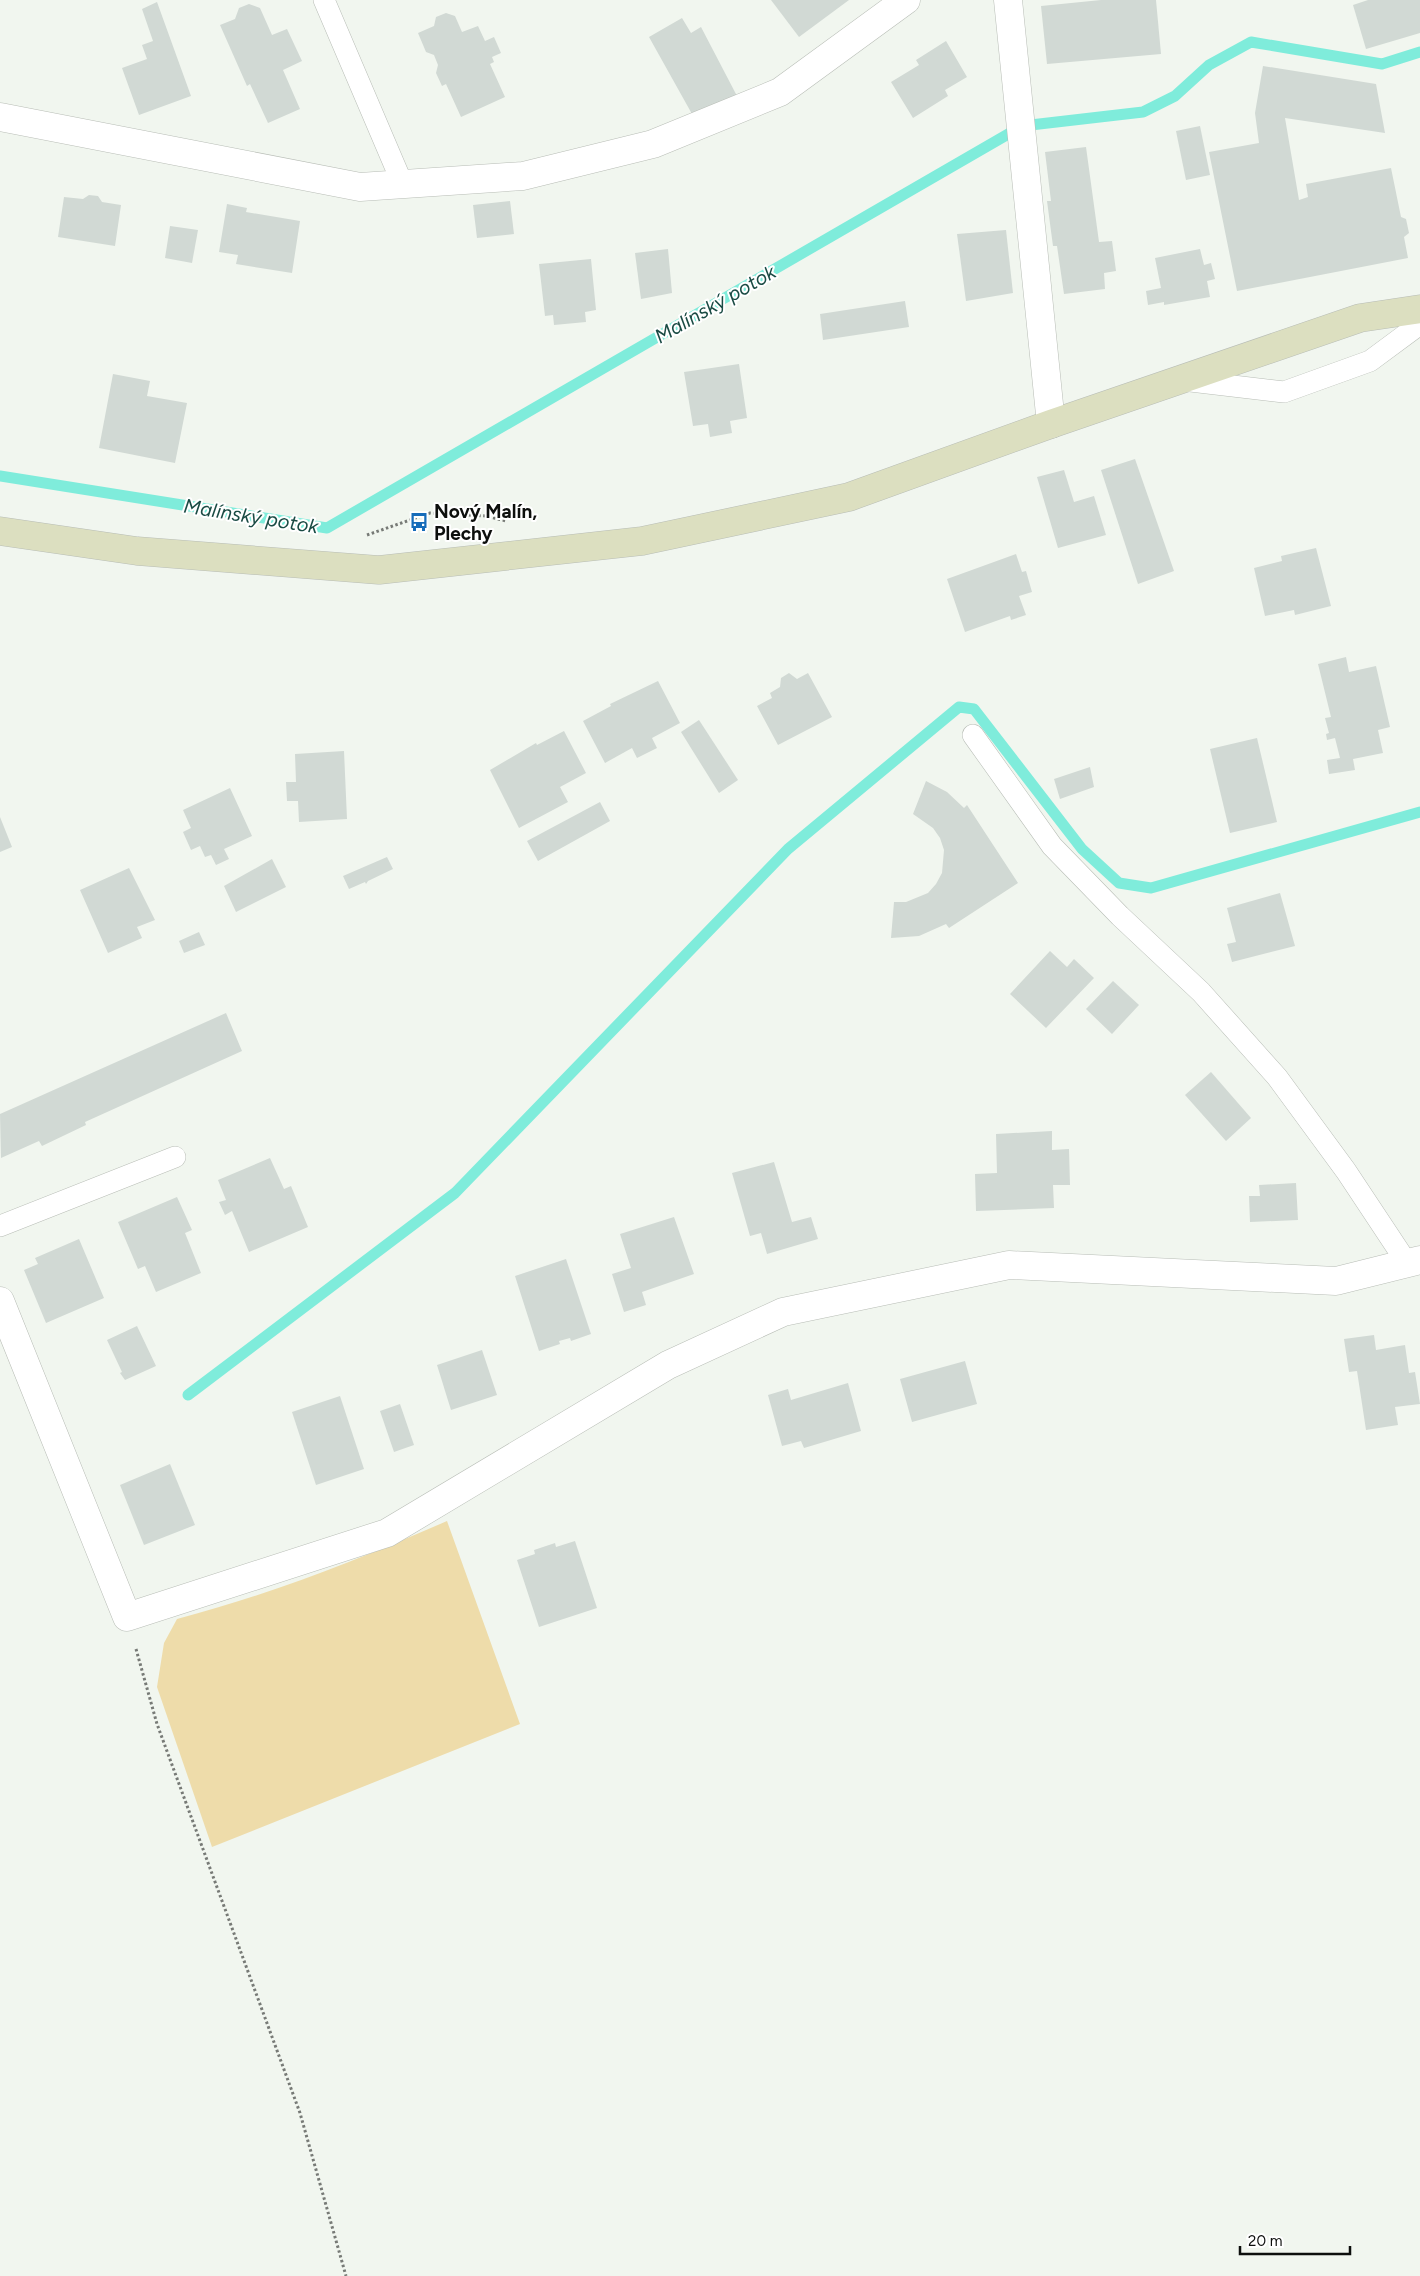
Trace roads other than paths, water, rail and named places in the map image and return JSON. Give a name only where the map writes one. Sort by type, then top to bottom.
[{"type":"main road","points":[[0,531],[137,550],[380,570],[642,541],[848,497],[1051,424],[1360,318],[1420,309]]},
{"type":"street","points":[[0,117],[360,187],[523,176],[653,144],[780,92],[906,0]]},
{"type":"street","points":[[1008,0],[1051,424]]},
{"type":"street","points":[[0,1301],[127,1617],[387,1533],[668,1365],[783,1312],[1009,1265],[1336,1281],[1414,1261]]},
{"type":"lane","points":[[324,0],[403,185]]},
{"type":"lane","points":[[1179,380],[1284,392],[1370,360],[1420,324]]},
{"type":"lane","points":[[973,735],[1052,846],[1120,916],[1201,992],[1277,1077],[1414,1261]]},
{"type":"lane","points":[[0,1226],[175,1156]]},
{"type":"waterway","name":"Malínský potok","points":[[0,476],[327,528],[1022,126],[1143,112],[1175,96],[1209,65],[1251,42],[1382,64],[1420,52]]},
{"type":"waterway","points":[[188,1395],[455,1193],[788,849],[959,707],[974,709],[1082,849],[1119,883],[1151,888],[1420,812]]},
{"type":"place","name":"Nový Malín, Plechy","points":[[419,522]]}]
